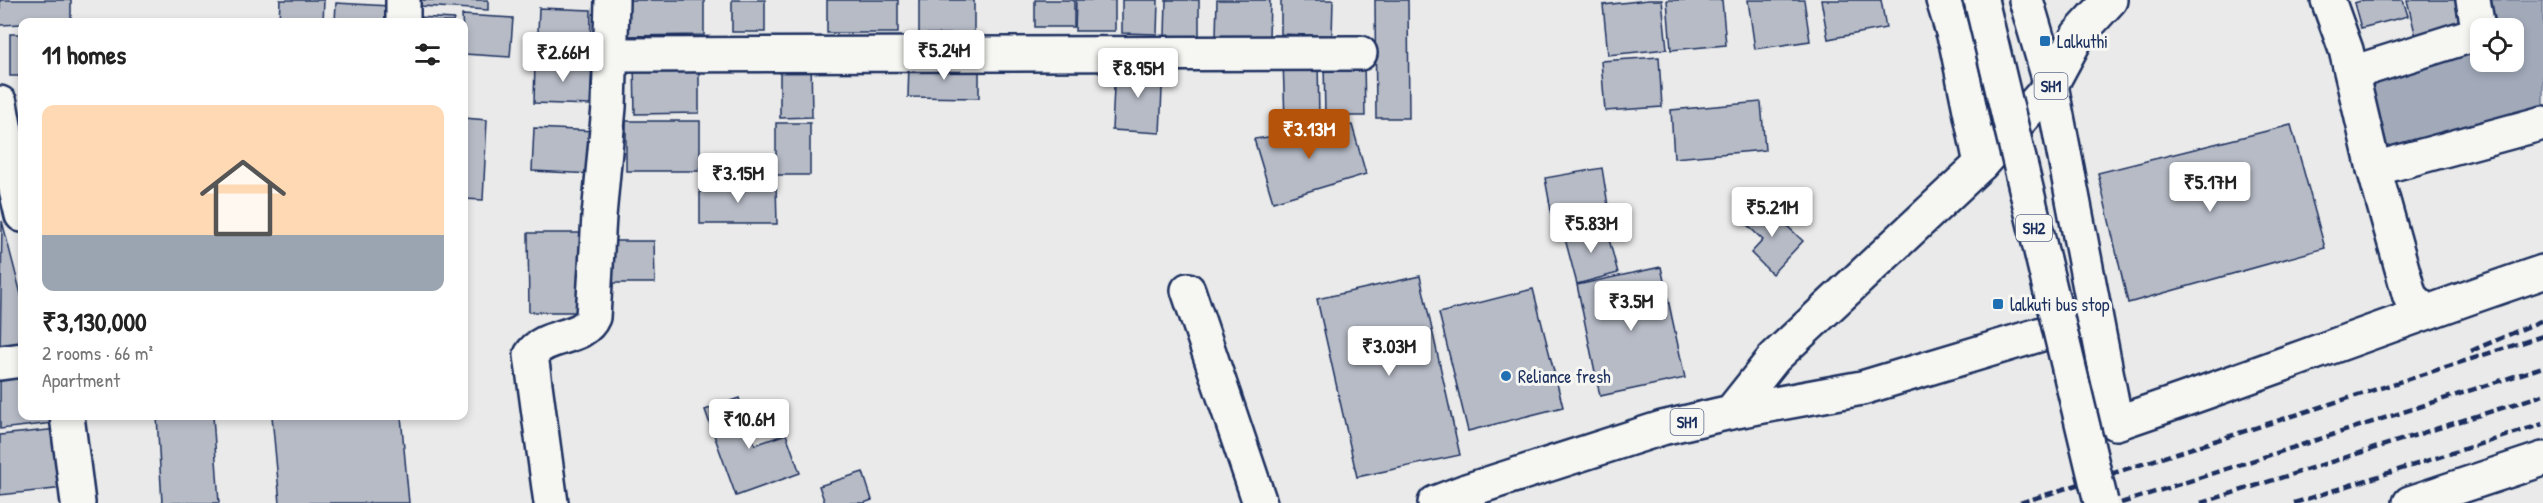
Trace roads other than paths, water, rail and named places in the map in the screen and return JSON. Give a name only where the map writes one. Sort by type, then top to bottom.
[{"type":"street","points":[[403,18],[404,0]]},
{"type":"street","points":[[550,503],[531,355],[539,345],[585,328],[593,317],[609,107],[612,0]]},
{"type":"street","points":[[1943,0],[1956,42],[1981,164]]},
{"type":"street","name":"SH2","points":[[1981,0],[2101,503]]},
{"type":"street","points":[[2026,0],[2051,85],[2116,423],[2251,378],[2425,311],[2543,272]]},
{"type":"street","name":"SH1","points":[[1435,503],[1662,428],[1731,412],[1774,358],[1981,164],[2051,85],[2078,35],[2110,0]]},
{"type":"street","points":[[2328,0],[2346,50],[2374,169],[2410,297],[2425,311]]},
{"type":"street","points":[[2352,73],[2479,33],[2472,0]]},
{"type":"street","points":[[611,55],[1360,53]]},
{"type":"street","points":[[0,103],[6,177],[18,205]]},
{"type":"street","points":[[2374,169],[2543,123]]},
{"type":"street","points":[[1188,290],[1260,503]]},
{"type":"street","points":[[1731,412],[1862,388],[2096,317]]},
{"type":"street","points":[[0,363],[18,361]]},
{"type":"street","points":[[68,420],[78,503]]},
{"type":"street","points":[[2410,503],[2543,459]]},
{"type":"water","points":[[2490,0],[2543,0],[2543,107],[2383,156],[2370,80],[2470,36],[2470,72],[2524,72],[2524,18],[2486,18],[2491,8]]},
{"type":"railway","points":[[2471,351],[2543,320]]},
{"type":"railway","points":[[2020,503],[2543,336]]},
{"type":"railway","points":[[2121,503],[2543,367]]},
{"type":"railway","points":[[2201,503],[2543,395]]},
{"type":"railway","points":[[2294,503],[2543,424]]},
{"type":"place","name":"Lalkuthi","points":[[2045,41]]},
{"type":"place","name":"lalkuti bus stop","points":[[1998,304]]},
{"type":"place","name":"Reliance fresh","points":[[1506,376]]}]
